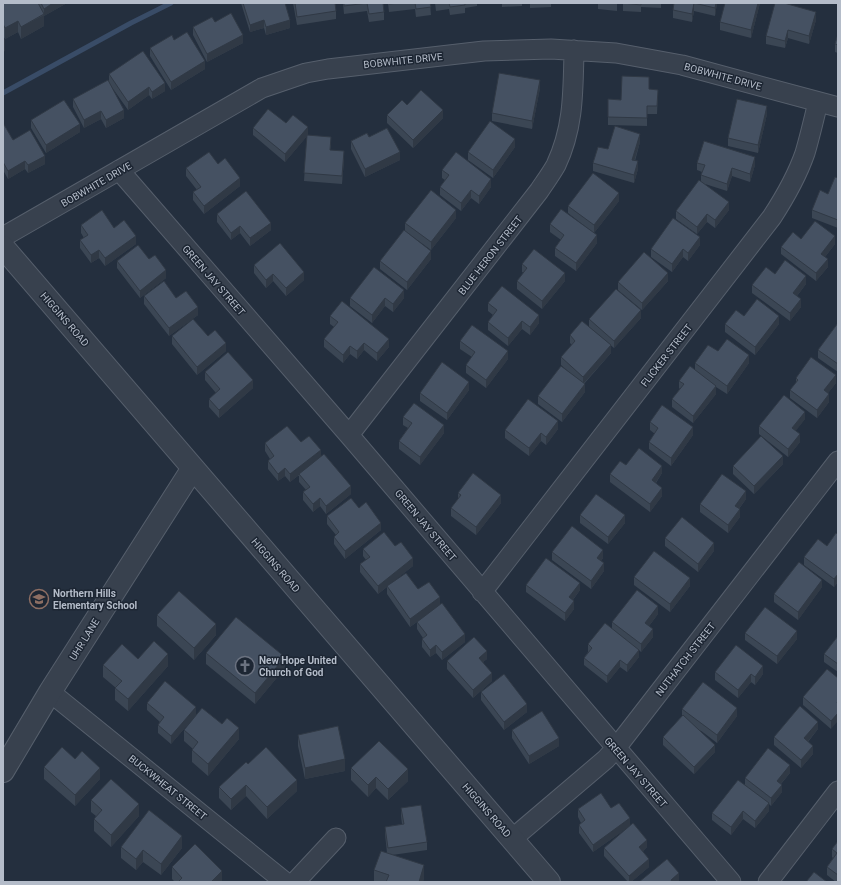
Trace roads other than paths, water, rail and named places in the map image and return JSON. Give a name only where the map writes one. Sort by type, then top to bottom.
[{"type":"street","name":"BOBWHITE DRIVE","points":[[3,237],[262,88],[306,73],[328,69],[484,51],[551,49],[616,53],[682,64],[838,107]]},
{"type":"street","name":"BLUE HERON STREET","points":[[349,435],[539,191],[556,165],[568,134],[571,117],[573,101],[574,50]]},
{"type":"street","name":"FLICKER STREET","points":[[482,592],[784,200],[805,153],[818,102]]},
{"type":"street","name":"GREEN JAY STREET","points":[[119,170],[349,435],[731,882]]},
{"type":"street","name":"HIGGINS ROAD","points":[[3,247],[549,882]]},
{"type":"street","name":"NUTHATCH STREET","points":[[512,839],[606,759],[616,748],[838,461]]},
{"type":"street","name":"UHR LANE","points":[[3,771],[50,692],[193,468]]},
{"type":"street","name":"BUCKWHEAT STREET","points":[[50,692],[285,882]]},
{"type":"street","points":[[768,882],[838,791]]},
{"type":"street","points":[[295,882],[336,838]]},
{"type":"waterway","points":[[3,93],[131,23],[171,3]]},
{"type":"place","name":"Northern Hills Elementary School","points":[[39,599]]},
{"type":"place","name":"New Hope United Church of God","points":[[245,666]]}]
